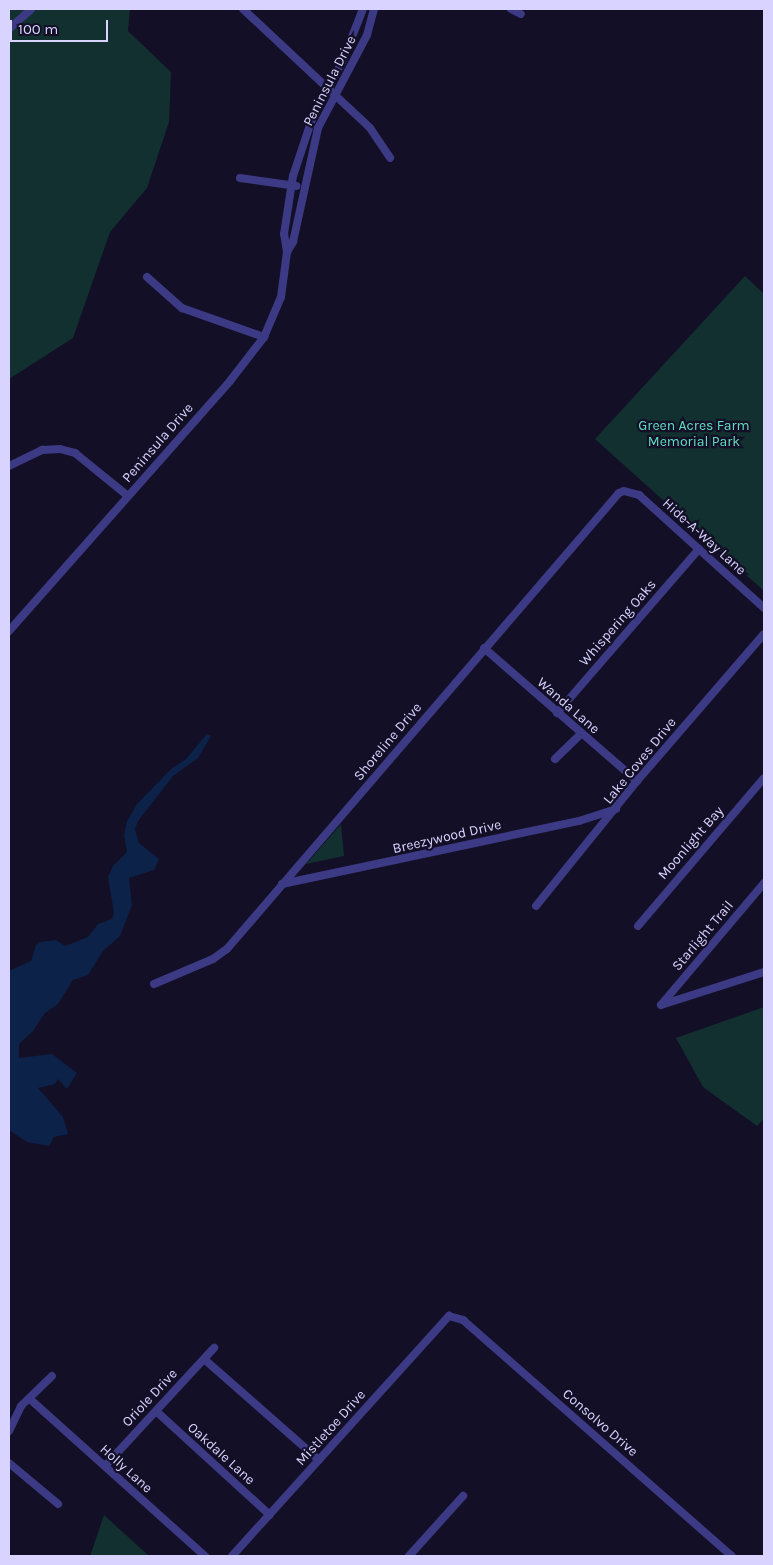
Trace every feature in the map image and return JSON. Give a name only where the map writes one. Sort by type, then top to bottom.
[{"type":"street","points":[[9,29],[31,9]]},
{"type":"street","points":[[243,9],[377,136],[390,158]]},
{"type":"street","name":"Peninsula Drive","points":[[288,252],[284,234],[292,186],[311,122],[326,88],[342,62],[363,9]]},
{"type":"street","name":"Peninsula Drive","points":[[9,631],[264,337],[281,296],[288,252],[293,242],[303,186],[318,128],[367,35],[374,9]]},
{"type":"street","points":[[511,9],[521,14]]},
{"type":"street","points":[[240,178],[303,186]]},
{"type":"street","points":[[147,277],[182,308],[264,337]]},
{"type":"street","points":[[9,466],[42,450],[60,449],[75,453],[128,496]]},
{"type":"street","name":"Hide-A-Way Lane","points":[[624,491],[639,495],[764,608]]},
{"type":"street","name":"Shoreline Drive","points":[[154,984],[220,956],[484,648],[624,491]]},
{"type":"street","name":"Whispering Oaks","points":[[557,713],[699,549]]},
{"type":"street","name":"Lake Coves Drive","points":[[536,906],[617,809],[637,781],[764,634]]},
{"type":"street","name":"Wanda Lane","points":[[484,648],[637,781]]},
{"type":"street","points":[[555,760],[581,734]]},
{"type":"street","name":"Moonlight Bay","points":[[638,926],[764,778]]},
{"type":"street","name":"Breezywood Drive","points":[[282,884],[579,821],[617,809]]},
{"type":"street","name":"Starlight Trail","points":[[764,883],[661,1005],[764,972]]},
{"type":"street","name":"Mistletoe Drive","points":[[232,1556],[448,1316]]},
{"type":"street","name":"Consolvo Drive","points":[[448,1316],[463,1320],[732,1556]]},
{"type":"street","name":"Oriole Drive","points":[[105,1466],[214,1348]]},
{"type":"street","points":[[204,1359],[319,1460]]},
{"type":"street","points":[[9,1431],[21,1406],[31,1400],[52,1376]]},
{"type":"street","name":"Holly Lane","points":[[31,1400],[205,1556]]},
{"type":"street","name":"Oakdale Lane","points":[[156,1411],[270,1515]]},
{"type":"street","points":[[9,1463],[58,1504]]},
{"type":"street","points":[[409,1556],[462,1496]]},
{"type":"green space","points":[[9,9],[130,9],[128,31],[171,72],[169,122],[147,188],[110,232],[73,338],[9,379]]},
{"type":"green space","name":"Green Acres Farm Memorial Park","points":[[745,276],[764,294],[764,591],[595,439]]},
{"type":"green space","points":[[341,824],[344,856],[306,864]]},
{"type":"green space","points":[[764,1007],[764,1119],[757,1126],[703,1087],[676,1038]]},
{"type":"green space","points":[[104,1515],[149,1556],[90,1556]]},
{"type":"water","points":[[207,734],[211,736],[198,758],[173,776],[138,821],[135,829],[139,843],[159,859],[154,870],[129,878],[132,905],[120,936],[103,951],[88,975],[73,980],[58,1004],[45,1013],[33,1031],[19,1044],[19,1058],[52,1054],[77,1073],[67,1089],[58,1079],[55,1084],[38,1088],[63,1117],[68,1134],[54,1137],[49,1146],[27,1142],[9,1130],[9,971],[31,961],[36,945],[40,942],[56,940],[65,946],[88,937],[98,924],[112,919],[114,913],[108,877],[113,866],[127,852],[124,835],[127,821],[137,804],[171,769],[186,759]]}]
